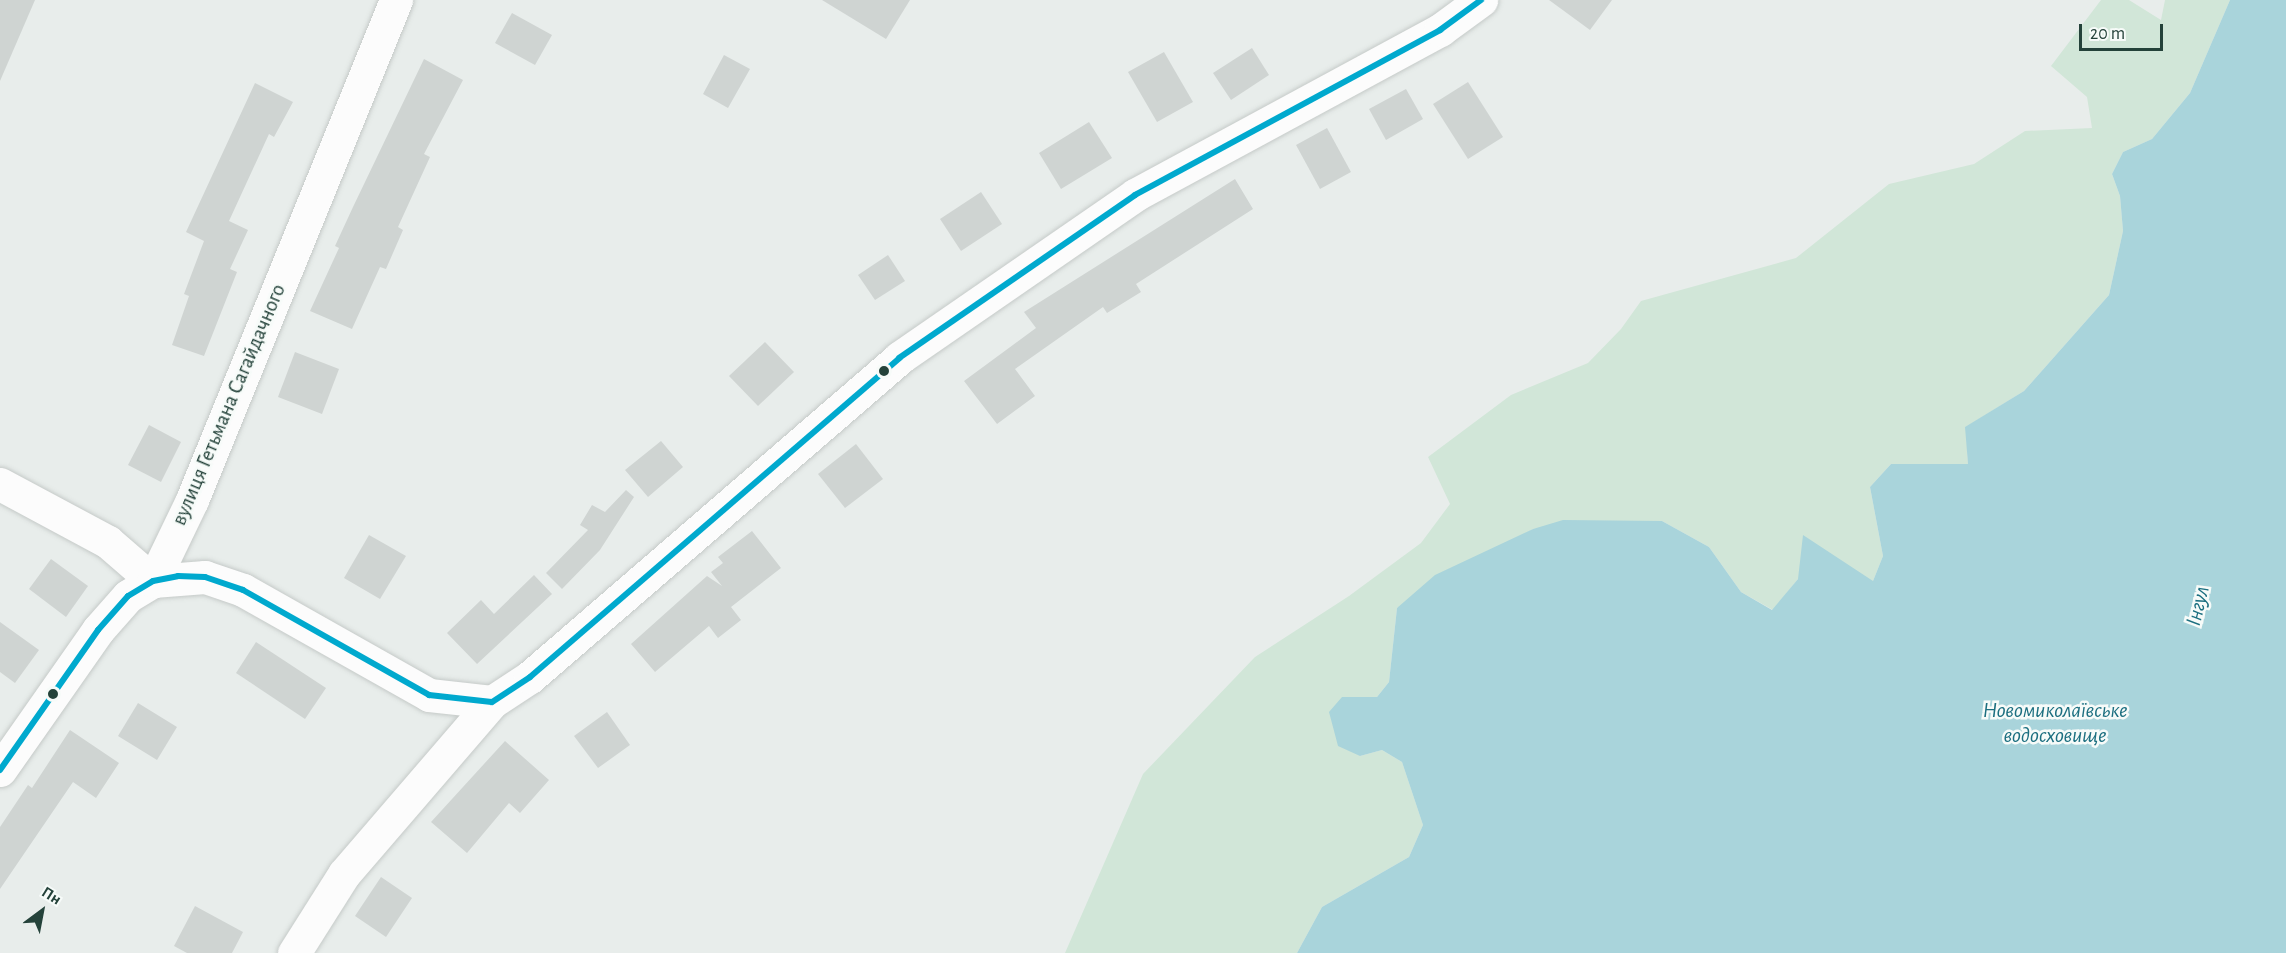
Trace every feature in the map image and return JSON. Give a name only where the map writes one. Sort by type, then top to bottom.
[{"type":"street","name":"вулиця Гетьмана Сагайдачного","points":[[153,581],[192,500],[396,0]]},
{"type":"street","points":[[294,953],[344,874],[492,702],[530,677],[899,358],[1135,195],[1430,35],[1481,0]]},
{"type":"street","points":[[0,484],[108,542],[153,581]]},
{"type":"street","points":[[0,770],[98,630],[128,596],[153,581],[178,576],[205,577],[243,590],[429,695],[492,702]]},
{"type":"green space","points":[[2101,0],[2129,0],[2161,20],[2165,0],[2230,0],[2190,93],[2152,139],[2123,152],[2112,174],[2120,196],[2123,231],[2109,295],[2024,391],[1966,427],[1968,464],[1891,464],[1870,487],[1883,556],[1873,581],[1798,579],[1773,610],[1741,592],[1709,547],[1662,521],[1533,529],[1397,608],[1389,682],[1377,697],[1342,697],[1360,756],[1382,750],[1402,762],[1423,825],[1409,857],[1322,907],[1297,953],[1065,953],[1143,774],[1255,657],[1349,596],[1421,543],[1450,504],[1428,457],[1511,395],[1588,363],[1621,329],[1641,301],[1796,258],[1889,184],[1974,164],[2025,131],[2092,128],[2087,97],[2051,66]]},
{"type":"water","name":"Новомиколаївське водосховище","points":[[2230,0],[2286,0],[2286,953],[1297,953],[1322,907],[1409,857],[1423,825],[1402,762],[1382,750],[1360,756],[1338,746],[1329,712],[1342,697],[1377,697],[1389,682],[1397,608],[1435,575],[1533,529],[1563,520],[1662,521],[1709,547],[1741,592],[1772,610],[1798,579],[1803,535],[1873,581],[1883,556],[1870,487],[1891,464],[1968,464],[1965,427],[2024,391],[2109,295],[2123,231],[2120,196],[2112,174],[2123,152],[2152,139],[2190,93]]},
{"type":"building","points":[[0,0],[35,0],[0,81]]},
{"type":"building","points":[[822,0],[910,0],[886,39]]},
{"type":"building","points":[[1549,0],[1612,0],[1590,30]]},
{"type":"building","points":[[512,13],[552,35],[535,65],[495,43]]},
{"type":"building","points":[[1252,48],[1269,75],[1231,100],[1213,73]]},
{"type":"building","points":[[1164,52],[1193,102],[1157,122],[1128,72]]},
{"type":"building","points":[[724,55],[750,69],[728,108],[703,94]]},
{"type":"building","points":[[424,59],[463,80],[424,154],[430,157],[398,227],[403,230],[386,269],[380,267],[352,329],[310,311],[339,248],[335,246]]},
{"type":"building","points":[[1468,82],[1503,137],[1468,159],[1433,104]]},
{"type":"building","points":[[255,83],[293,102],[274,137],[269,134],[229,221],[248,230],[230,269],[237,272],[204,356],[172,345],[189,296],[184,294],[204,241],[186,232]]},
{"type":"building","points":[[1406,89],[1423,119],[1386,140],[1369,109]]},
{"type":"building","points":[[1089,122],[1112,158],[1061,189],[1039,153]]},
{"type":"building","points":[[1327,128],[1351,172],[1320,189],[1296,145]]},
{"type":"building","points":[[1235,179],[1253,209],[1136,284],[1141,292],[1107,313],[1103,307],[1015,369],[1035,396],[997,424],[964,381],[1036,328],[1024,312]]},
{"type":"building","points":[[981,192],[1002,224],[961,251],[940,219]]},
{"type":"building","points":[[888,255],[905,281],[875,300],[858,275]]},
{"type":"building","points":[[765,342],[794,372],[758,406],[729,376]]},
{"type":"building","points":[[295,352],[339,369],[322,414],[278,397]]},
{"type":"building","points":[[149,425],[181,442],[161,482],[128,465]]},
{"type":"building","points":[[661,441],[683,467],[648,497],[625,470]]},
{"type":"building","points":[[856,444],[883,479],[845,508],[818,474]]},
{"type":"building","points":[[626,490],[634,497],[600,550],[562,589],[546,573],[588,530],[580,525],[592,505],[605,512]]},
{"type":"building","points":[[752,531],[781,568],[731,607],[741,620],[718,638],[709,626],[655,672],[631,644],[707,576],[722,586],[711,572],[723,563],[718,557]]},
{"type":"building","points":[[369,535],[406,556],[380,599],[344,578]]},
{"type":"building","points":[[51,559],[88,586],[66,617],[29,589]]},
{"type":"building","points":[[534,575],[552,594],[477,664],[447,633],[481,600],[494,614]]},
{"type":"building","points":[[0,622],[39,650],[15,683],[0,672]]},
{"type":"building","points":[[256,642],[326,688],[305,719],[236,673]]},
{"type":"building","points":[[138,703],[177,727],[157,760],[118,736]]},
{"type":"building","points":[[607,712],[630,745],[598,768],[574,736]]},
{"type":"building","points":[[70,730],[119,763],[96,798],[73,782],[0,889],[0,827],[28,785],[32,788]]},
{"type":"building","points":[[505,741],[549,780],[520,813],[509,803],[467,853],[431,822]]},
{"type":"building","points":[[381,877],[412,898],[386,937],[355,916]]},
{"type":"building","points":[[195,906],[243,932],[232,953],[187,953],[174,946]]},
{"type":"transit line","points":[[492,702],[530,677],[899,358],[1135,195],[1440,30],[1481,0]]},
{"type":"transit line","points":[[0,770],[98,630],[128,596],[153,581],[178,576],[205,577],[243,590],[429,695],[492,702]]},
{"type":"water label","name":"Інгул","points":[[2198,606]]}]
